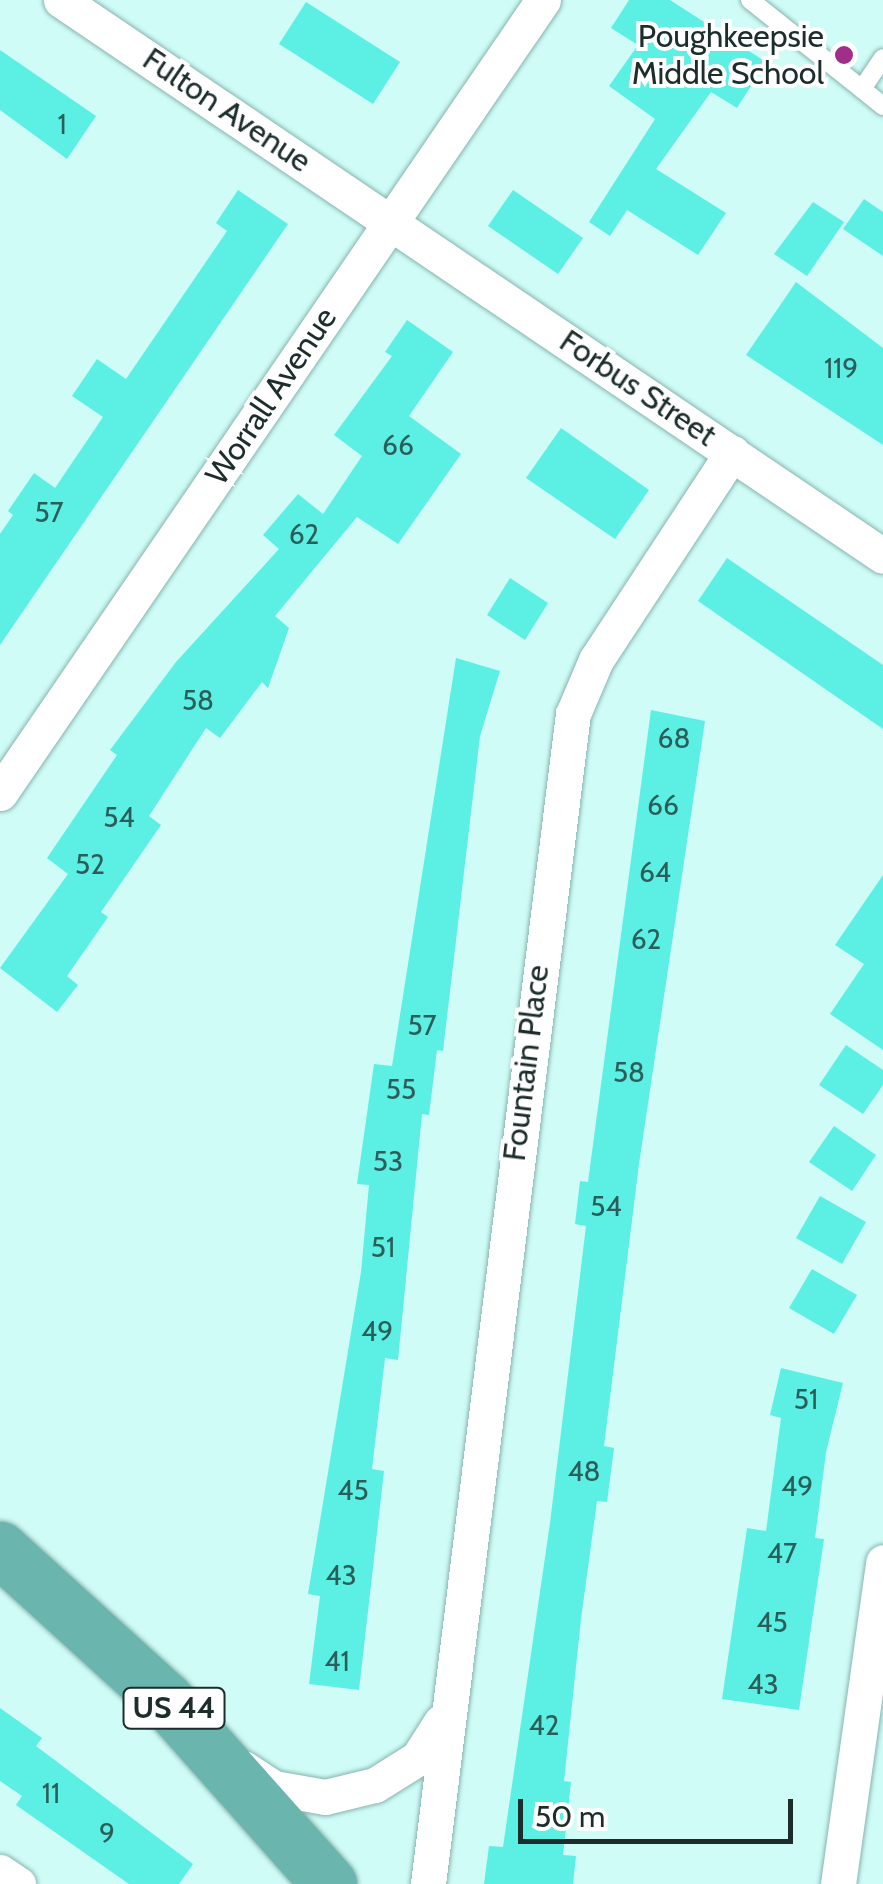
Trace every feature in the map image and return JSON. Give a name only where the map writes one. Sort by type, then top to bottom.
[{"type":"highway","name":"US 44","points":[[0,1549],[210,1746],[330,1884]]},
{"type":"street","name":"Fulton Avenue","points":[[62,0],[392,220]]},
{"type":"street","name":"Worrall Avenue","points":[[5,775],[543,0]]},
{"type":"street","name":"Forbus Street","points":[[392,220],[883,556]]},
{"type":"street","name":"Fountain Place","points":[[428,1884],[444,1717],[573,714],[596,660],[732,453]]},
{"type":"street","points":[[838,1884],[883,1562]]},
{"type":"street","name":"Fountain Place","points":[[210,1746],[274,1788],[325,1797],[375,1785],[418,1758],[444,1717]]},
{"type":"street","points":[[0,1872],[18,1884]]},
{"type":"lane","points":[[750,0],[883,106]]},
{"type":"lane","points":[[862,89],[883,58]]},
{"type":"building","points":[[629,0],[670,0],[766,62],[737,108],[711,92],[656,169],[726,213],[698,255],[627,210],[610,236],[589,222],[655,119],[609,86],[638,45],[611,28]]},
{"type":"building","points":[[306,2],[400,62],[373,104],[279,44]]},
{"type":"building","points":[[0,50],[96,116],[67,159],[0,110]]},
{"type":"building","points":[[238,190],[288,224],[0,645],[0,534],[13,515],[8,511],[34,473],[55,488],[103,417],[72,396],[97,359],[126,379],[227,231],[216,223]]},
{"type":"building","points":[[513,190],[583,238],[558,274],[488,226]]},
{"type":"building","points":[[864,199],[883,212],[883,256],[843,229]]},
{"type":"building","points":[[813,202],[844,222],[807,276],[774,254]]},
{"type":"building","points":[[796,282],[883,348],[883,445],[746,355]]},
{"type":"building","points":[[407,320],[453,352],[409,416],[461,454],[398,544],[357,517],[275,616],[289,628],[268,688],[262,682],[220,738],[206,728],[149,816],[161,825],[101,912],[108,917],[67,976],[78,985],[57,1012],[0,968],[68,874],[47,858],[117,755],[110,750],[176,662],[279,549],[263,535],[298,494],[323,514],[362,456],[334,435],[392,356],[385,352]]},
{"type":"building","points":[[561,428],[649,490],[615,539],[526,478]]},
{"type":"building","points":[[727,558],[883,665],[883,729],[698,601]]},
{"type":"building","points":[[510,578],[548,603],[525,640],[487,615]]},
{"type":"building","points":[[456,658],[500,671],[480,736],[443,1051],[437,1050],[429,1115],[422,1114],[398,1360],[385,1358],[372,1469],[384,1471],[359,1690],[309,1684],[320,1596],[308,1594],[361,1272],[369,1185],[357,1184],[374,1064],[392,1066]]},
{"type":"building","points":[[651,710],[705,721],[639,1164],[604,1446],[614,1448],[607,1502],[597,1501],[581,1619],[564,1781],[571,1782],[563,1855],[576,1856],[573,1884],[484,1884],[489,1846],[503,1847],[550,1523],[586,1226],[575,1224],[580,1181],[588,1182]]},
{"type":"building","points":[[883,875],[883,1050],[830,1014],[864,964],[835,945]]},
{"type":"building","points":[[846,1045],[883,1070],[883,1085],[863,1114],[819,1085]]},
{"type":"building","points":[[834,1126],[876,1155],[852,1191],[809,1162]]},
{"type":"building","points":[[820,1196],[866,1222],[842,1264],[796,1238]]},
{"type":"building","points":[[812,1269],[857,1295],[834,1334],[789,1308]]},
{"type":"building","points":[[781,1368],[843,1383],[826,1452],[815,1538],[824,1539],[799,1710],[722,1699],[747,1528],[766,1531],[781,1418],[770,1415]]},
{"type":"building","points":[[0,1708],[42,1738],[36,1746],[193,1864],[179,1884],[129,1884],[16,1805],[22,1796],[0,1781]]},
{"type":"place","name":"Poughkeepsie Middle School","points":[[844,55]]}]
